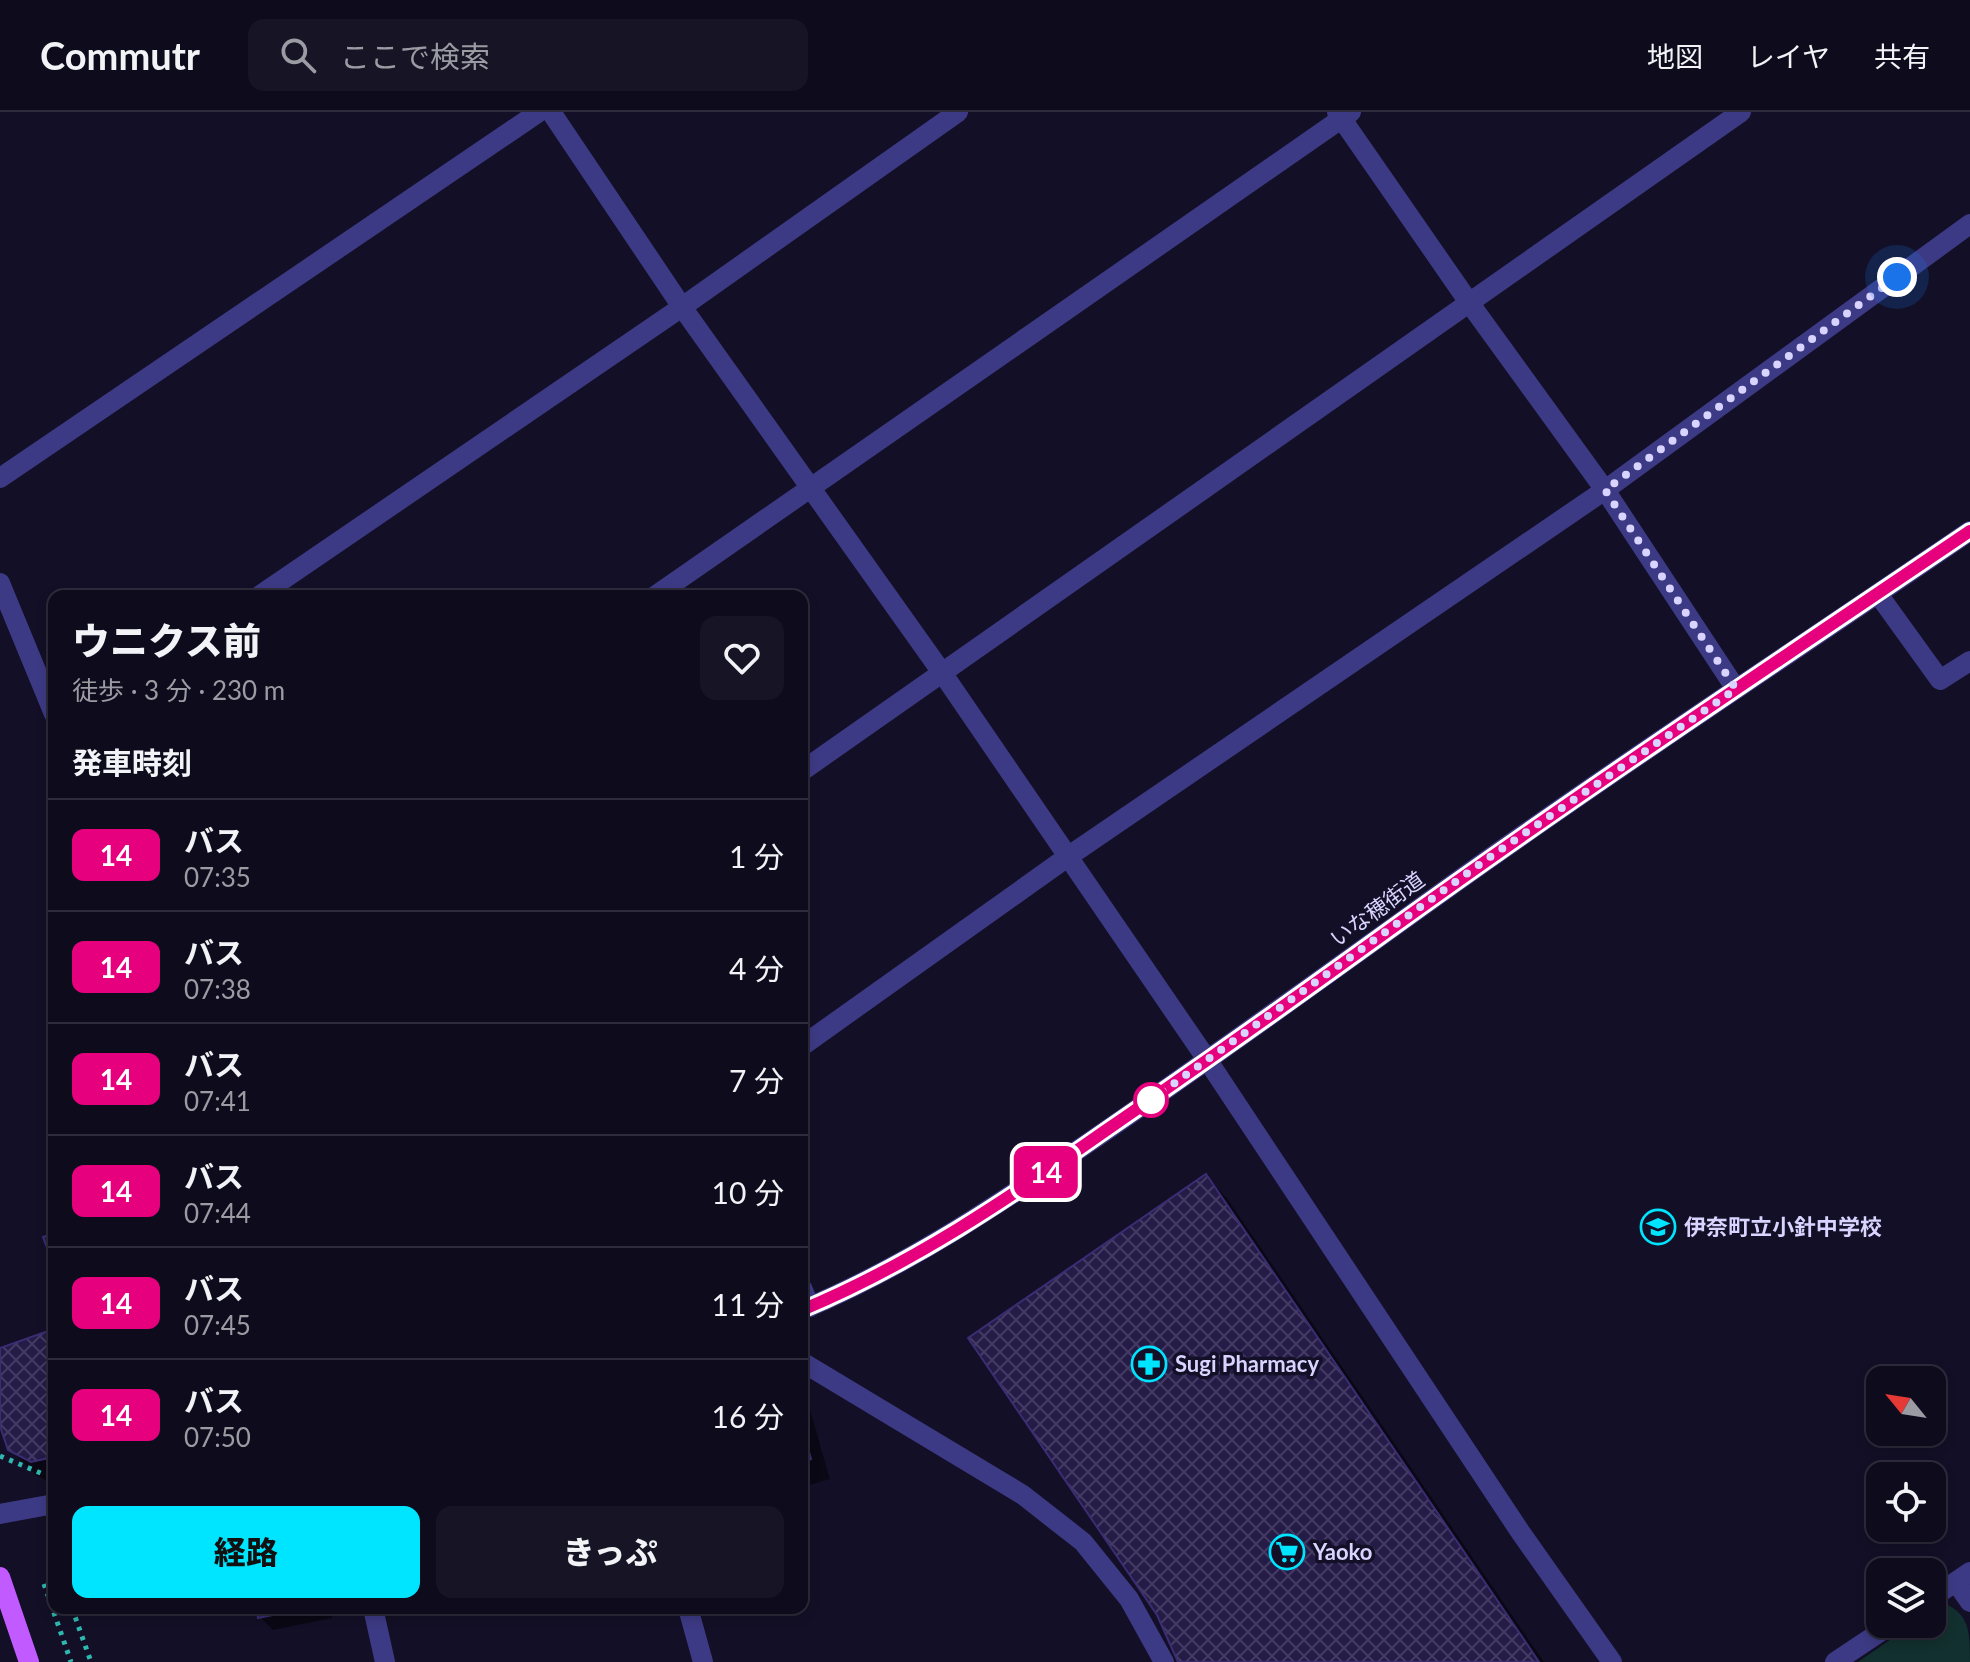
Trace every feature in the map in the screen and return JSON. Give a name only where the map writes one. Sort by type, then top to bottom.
[{"type":"main road","points":[[0,1577],[29,1662]]},
{"type":"street","points":[[0,478],[539,112]]},
{"type":"street","points":[[551,112],[682,307],[943,674],[1066,858],[1208,1061],[1521,1533],[1612,1662]]},
{"type":"street","points":[[268,590],[682,307],[958,112]]},
{"type":"street","points":[[808,767],[1741,112]]},
{"type":"street","points":[[664,590],[1343,114],[1468,301],[1605,490],[1736,689]]},
{"type":"street","points":[[808,1042],[1066,858],[1605,490],[1970,224]]},
{"type":"street","name":"いな穂街道","points":[[808,1301],[892,1268],[952,1235],[1208,1061],[1490,857],[1970,531]]},
{"type":"street","points":[[0,583],[48,699]]},
{"type":"street","points":[[1878,594],[1940,680],[1970,661]]},
{"type":"street","points":[[808,1366],[1023,1495],[1083,1542],[1129,1599],[1164,1662]]},
{"type":"street","points":[[0,1514],[48,1505]]},
{"type":"street","points":[[1946,1589],[1963,1577],[1970,1602]]},
{"type":"street","points":[[374,1614],[385,1662]]},
{"type":"street","points":[[690,1614],[703,1662]]},
{"type":"street","points":[[1835,1662],[1871,1638]]},
{"type":"path","points":[[0,1456],[47,1476]]},
{"type":"path","points":[[44,1584],[48,1596]]},
{"type":"path","points":[[54,1614],[71,1662]]},
{"type":"path","points":[[74,1614],[91,1662]]},
{"type":"green space","points":[[1946,1604],[1959,1613],[1967,1626],[1970,1662],[1858,1662],[1893,1638],[1946,1638]]},
{"type":"building","points":[[1206,1174],[1539,1662],[1178,1662],[1157,1615],[968,1338]]},
{"type":"building","points":[[48,1331],[48,1458],[31,1462],[8,1450],[0,1426],[0,1348]]},
{"type":"bus line","name":"14","points":[[808,1307],[892,1268],[952,1235],[1015,1193],[1208,1061],[1490,857],[1970,531]]},
{"type":"place","name":"伊奈町立小針中学校","points":[[1658,1227]]},
{"type":"place","name":"Sugi Pharmacy","points":[[1149,1364]]},
{"type":"place","name":"Yaoko","points":[[1287,1552]]},
{"type":"route","points":[[1151,1100],[1490,857],[1736,689],[1605,490],[1897,277]]}]
